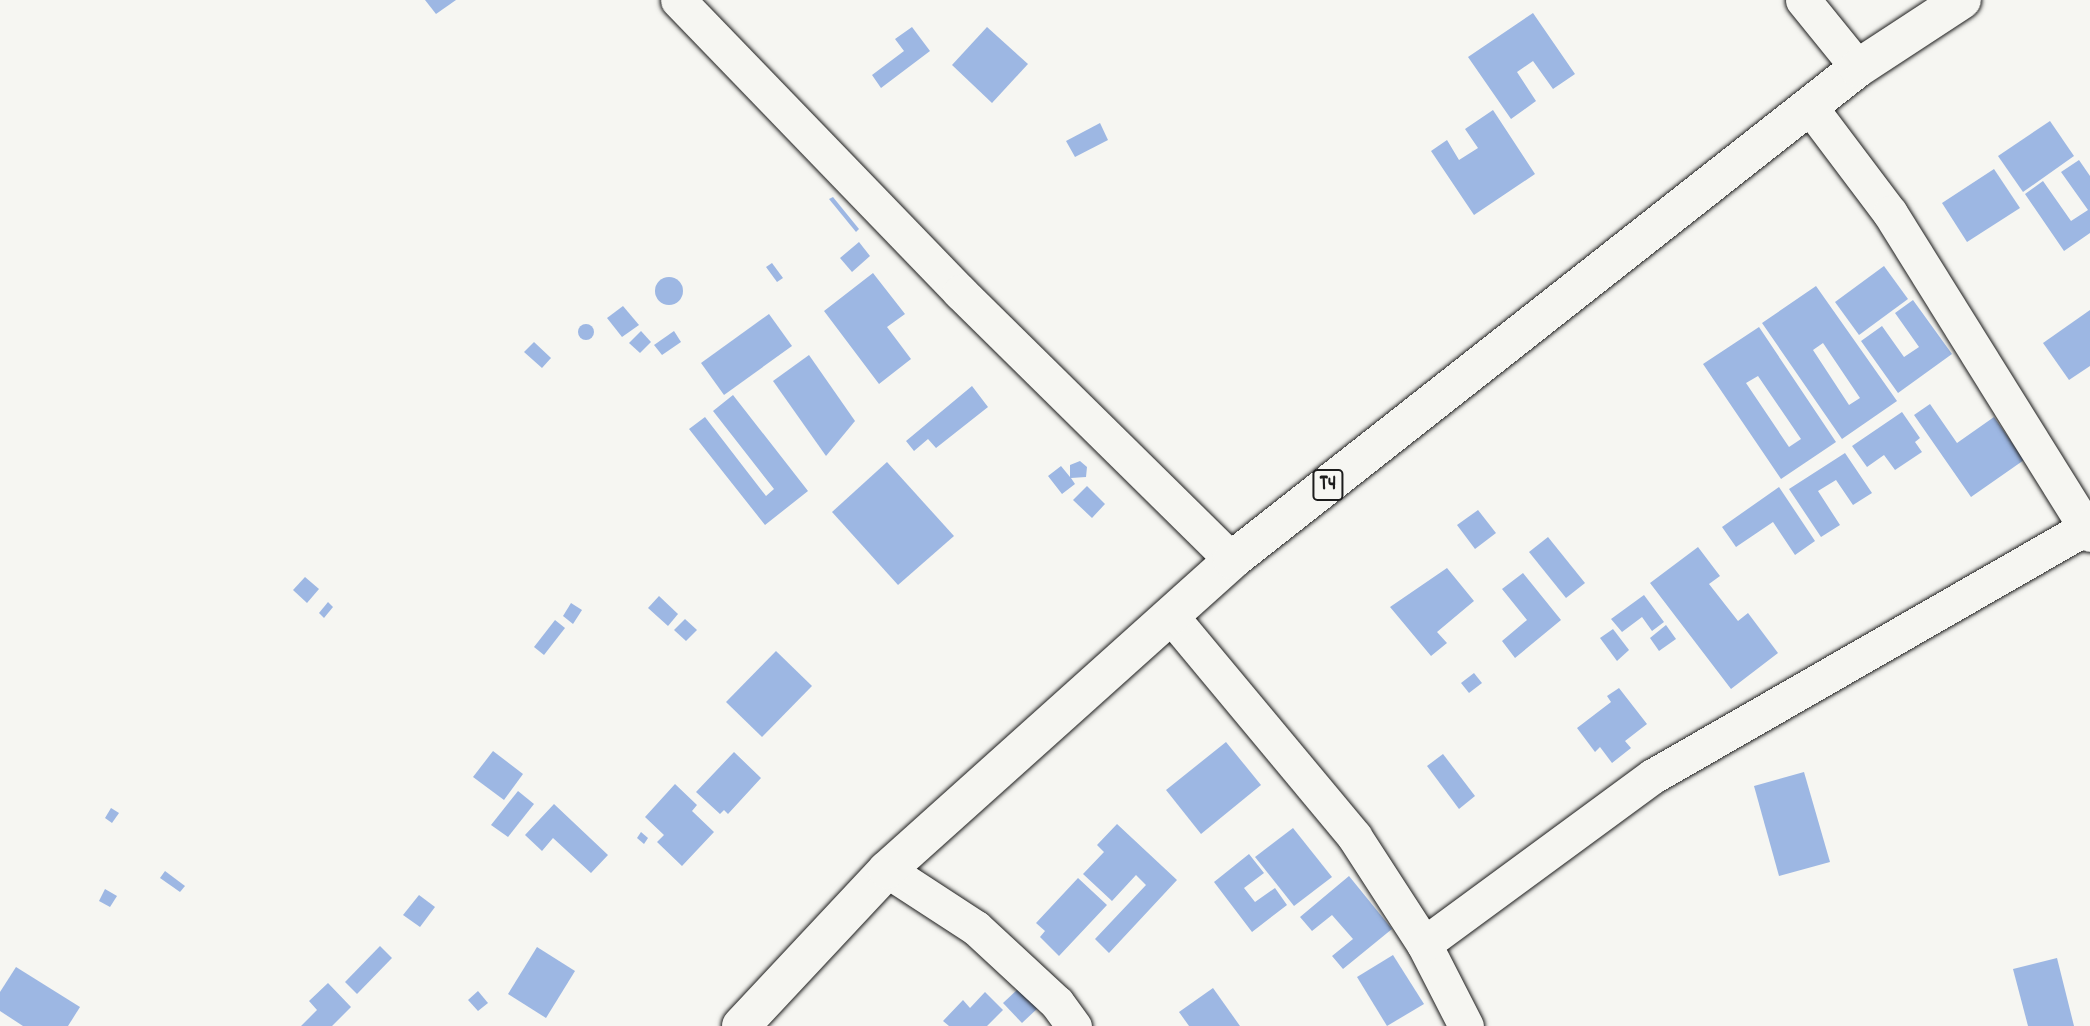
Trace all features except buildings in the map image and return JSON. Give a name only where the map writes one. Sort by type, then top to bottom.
[{"type":"highway","name":"T4","points":[[741,1026],[887,870],[1231,560],[1858,68],[1962,0]]},
{"type":"street","points":[[678,0],[960,292],[1231,560]]},
{"type":"street","points":[[1803,0],[1858,68]]},
{"type":"street","points":[[1424,944],[1653,776],[2088,531],[1890,212],[1810,107]]},
{"type":"street","points":[[1170,615],[1354,836],[1424,944],[1466,1026]]},
{"type":"street","points":[[887,870],[976,928],[1057,1003],[1074,1026]]}]
